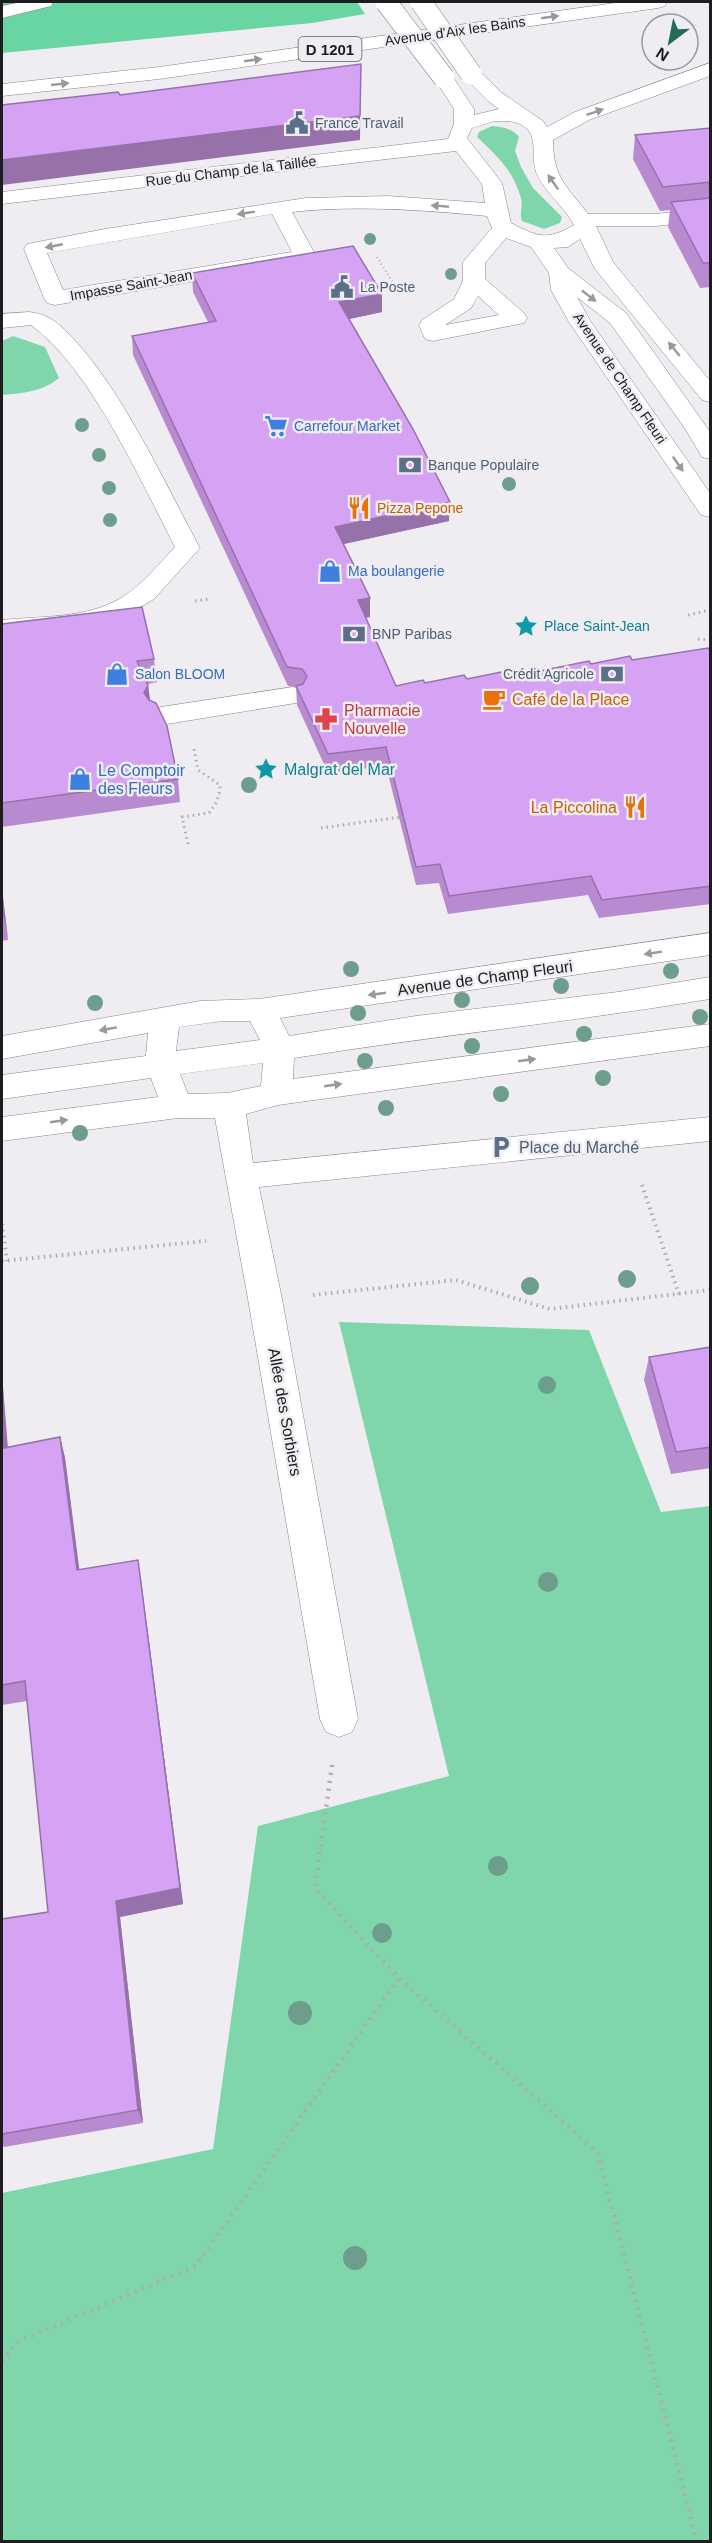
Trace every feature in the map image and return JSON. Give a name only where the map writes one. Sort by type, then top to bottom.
[{"type":"street","points":[[2,12],[44,2]]},
{"type":"street","points":[[386,2],[444,78],[464,109],[463,134],[492,183],[501,219],[474,262],[474,281],[463,303],[430,325],[433,334],[516,318],[474,281]]},
{"type":"street","points":[[421,2],[471,74],[495,98],[536,125],[543,138],[543,161],[548,176],[583,224],[603,264],[618,318]]},
{"type":"street","name":"Avenue d'Aix les Bains","points":[[2,73],[151,57],[530,2]]},
{"type":"street","name":"Avenue d'Aix les Bains","points":[[2,90],[159,73],[658,2]]},
{"type":"street","points":[[543,138],[571,120],[688,81],[711,69]]},
{"type":"street","name":"Rue du Champ de la Taillée","points":[[2,198],[463,134],[494,115],[524,117]]},
{"type":"street","name":"Impasse Saint-Jean","points":[[279,207],[305,256],[55,298],[35,249],[105,235],[279,207],[347,201],[501,219],[519,236],[539,242]]},
{"type":"street","points":[[539,242],[560,242],[583,224],[711,214]]},
{"type":"street","name":"Avenue de Champ Fleuri","points":[[539,242],[560,273],[562,290],[580,322],[711,510]]},
{"type":"street","points":[[603,264],[711,395]]},
{"type":"street","points":[[560,273],[618,318],[711,452]]},
{"type":"street","points":[[38,320],[55,298]]},
{"type":"street","points":[[2,321],[38,320],[59,335],[91,375],[188,548],[145,592],[128,605],[97,616],[2,628]]},
{"type":"street","points":[[161,716],[293,696]]},
{"type":"street","name":"Avenue de Champ Fleuri","points":[[2,1047],[166,1019],[192,1012],[232,1008],[259,1010],[711,944]]},
{"type":"street","points":[[2,1087],[278,1049],[416,1027],[618,1003],[711,988]]},
{"type":"street","points":[[259,1010],[272,1028],[278,1049],[279,1071],[276,1093]]},
{"type":"street","points":[[166,1019],[159,1046],[160,1064],[178,1106]]},
{"type":"street","points":[[2,1129],[178,1106],[204,1108],[230,1106],[254,1102],[276,1093],[711,1035]]},
{"type":"street","name":"Allée des Sorbiers","points":[[230,1106],[231,1130],[265,1299],[339,1719]]},
{"type":"street","points":[[240,1177],[711,1128]]},
{"type":"path","points":[[377,257],[400,294]]},
{"type":"path","points":[[688,615],[711,610]]},
{"type":"path","points":[[698,639],[711,640]]},
{"type":"path","points":[[188,844],[182,817],[209,813],[220,795],[220,785],[198,770]]},
{"type":"path","points":[[321,828],[404,817]]},
{"type":"path","points":[[642,1185],[679,1294]]},
{"type":"path","points":[[2,1224],[7,1261]]},
{"type":"path","points":[[2,1261],[215,1241]]},
{"type":"path","points":[[265,1299],[456,1280],[550,1309],[711,1290]]},
{"type":"path","points":[[339,1719],[315,1888],[399,1978],[598,2153],[697,2541]]},
{"type":"path","points":[[2,2361],[17,2342],[196,2266],[399,1978]]},
{"type":"green space","points":[[2,2],[357,2],[365,14],[312,23],[2,53]]},
{"type":"green space","points":[[492,126],[510,130],[519,137],[515,151],[521,167],[533,188],[562,217],[560,223],[544,229],[522,221],[521,198],[514,179],[498,157],[477,137],[479,132]]},
{"type":"green space","points":[[13,336],[45,347],[59,378],[39,389],[2,395],[2,341]]},
{"type":"green space","points":[[339,1322],[589,1330],[661,1512],[710,1506],[710,2541],[2,2541],[2,2193],[213,2149],[258,1826],[449,1776]]},
{"type":"building","points":[[361,64],[360,116],[2,160],[2,105],[118,92],[120,95]]},
{"type":"building","points":[[711,128],[711,182],[663,187],[635,135]]},
{"type":"building","points":[[711,198],[711,263],[703,263],[671,202]]},
{"type":"building","points":[[353,246],[382,294],[339,302],[413,429],[450,502],[335,527],[370,598],[358,600],[396,686],[464,675],[467,679],[506,671],[510,677],[589,661],[591,664],[630,656],[632,660],[708,648],[711,652],[711,886],[602,900],[591,876],[449,896],[440,864],[416,867],[386,747],[328,754],[296,686],[303,684],[307,676],[302,669],[287,667],[132,336],[216,321],[192,273]]},
{"type":"building","points":[[142,607],[154,659],[137,661],[148,685],[144,693],[149,700],[156,703],[167,726],[178,779],[2,803],[2,624]]},
{"type":"building","points":[[711,1347],[711,1447],[676,1452],[649,1357]]},
{"type":"building","points":[[2,1423],[4,1448],[60,1437],[77,1570],[138,1560],[180,1888],[116,1901],[138,2110],[2,2134],[2,1919],[48,1912],[25,1681],[2,1685]]},
{"type":"place","name":"France Travail","points":[[297,123]]},
{"type":"place","name":"La Poste","points":[[342,287]]},
{"type":"place","name":"Carrefour Market","points":[[276,426]]},
{"type":"place","name":"Banque Populaire","points":[[410,465]]},
{"type":"place","name":"Pizza Pepone","points":[[359,508]]},
{"type":"place","name":"Ma boulangerie","points":[[330,571]]},
{"type":"place","name":"Place Saint-Jean","points":[[526,626]]},
{"type":"place","name":"BNP Paribas","points":[[354,634]]},
{"type":"place","name":"Salon BLOOM","points":[[117,674]]},
{"type":"place","name":"Crédit Agricole","points":[[612,674]]},
{"type":"place","name":"Café de la Place","points":[[494,699]]},
{"type":"place","name":"Pharmacie Nouvelle","points":[[326,719]]},
{"type":"place","name":"Malgrat del Mar","points":[[266,769]]},
{"type":"place","name":"Le Comptoir des Fleurs","points":[[80,779]]},
{"type":"place","name":"La Piccolina","points":[[635,807]]},
{"type":"place","name":"Place du Marché","points":[[501,1147]]}]
